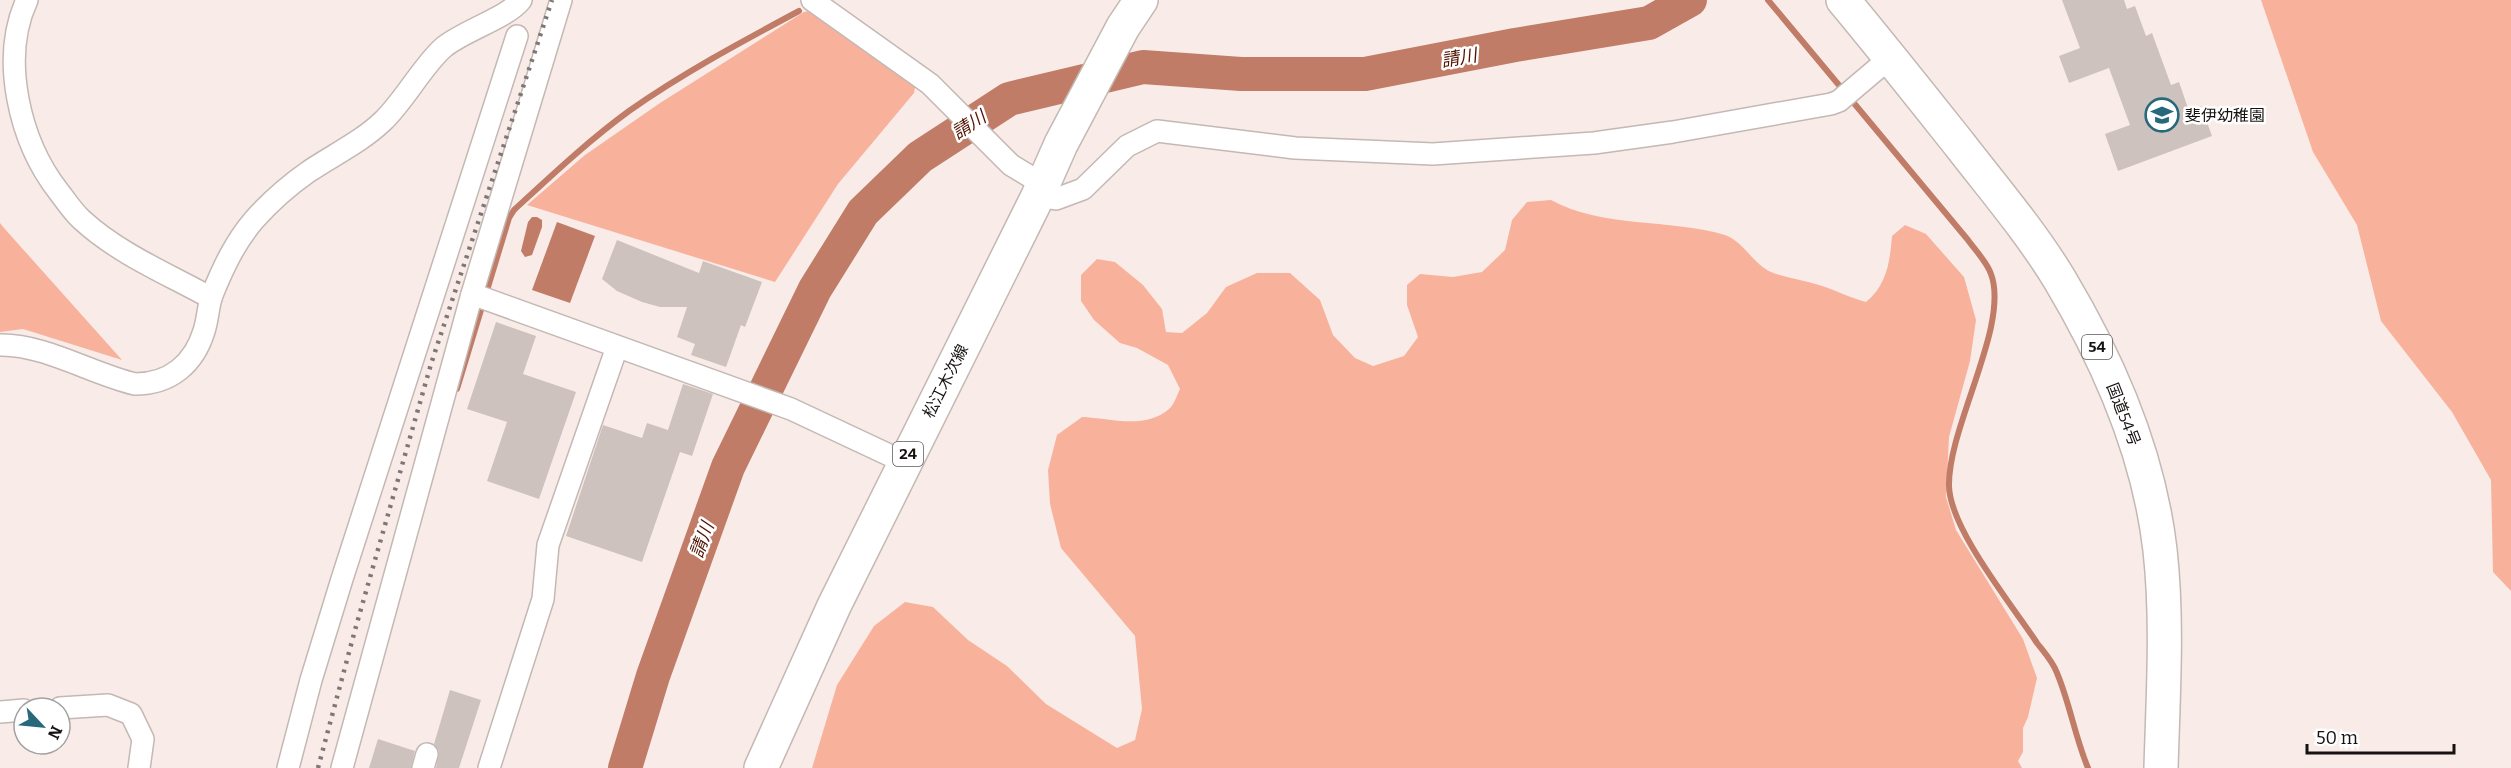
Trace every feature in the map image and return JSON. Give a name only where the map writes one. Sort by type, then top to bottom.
[{"type":"main road","name":"国道54号","points":[[1843,0],[1891,57],[2016,217],[2059,279],[2098,348],[2122,405],[2139,453],[2160,550],[2164,616],[2161,768]]},
{"type":"main road","name":"松江木次線","points":[[761,768],[834,606],[904,462],[1041,191],[1061,144],[1132,9]]},
{"type":"street","points":[[27,0],[11,26],[5,57],[16,121],[29,146],[53,184],[80,219],[116,246],[211,298]]},
{"type":"street","points":[[0,345],[10,345],[47,355],[124,381],[150,384],[165,380],[186,365],[204,332],[211,298],[234,247],[270,202],[383,121],[442,49],[464,32],[513,9],[520,0]]},
{"type":"street","points":[[342,768],[481,297],[561,0]]},
{"type":"street","points":[[812,0],[943,94],[1011,165],[1041,191],[1056,200],[1083,189],[1127,146],[1157,131],[1295,148],[1433,154],[1594,142],[1662,134],[1846,94],[1891,57]]},
{"type":"street","points":[[288,768],[311,680],[342,579],[517,36]]},
{"type":"street","points":[[481,297],[791,409],[904,462]]},
{"type":"street","points":[[489,768],[543,599],[548,545],[617,347]]},
{"type":"street","points":[[72,707],[108,705],[131,714],[143,739],[139,768]]},
{"type":"shaded area","points":[[2261,0],[2511,0],[2511,591],[2493,572],[2491,480],[2452,412],[2381,321],[2357,225],[2313,152]]},
{"type":"shaded area","points":[[813,10],[915,87],[914,93],[838,184],[775,282],[527,205],[585,155],[660,103],[804,12]]},
{"type":"shaded area","points":[[1551,200],[1593,215],[1681,226],[1725,235],[1737,242],[1759,264],[1771,272],[1819,285],[1866,302],[1883,280],[1892,236],[1905,225],[1926,234],[1964,277],[1976,320],[1970,361],[1949,437],[1946,497],[1956,530],[2023,639],[2037,678],[2028,717],[2023,728],[2023,752],[2018,761],[2022,768],[812,768],[837,685],[874,626],[905,602],[933,607],[968,640],[1007,666],[1046,704],[1117,748],[1135,740],[1142,709],[1135,636],[1061,548],[1050,504],[1048,470],[1057,435],[1082,417],[1127,421],[1149,419],[1169,409],[1180,389],[1168,365],[1137,348],[1120,343],[1094,320],[1081,301],[1081,275],[1097,259],[1115,262],[1143,285],[1162,309],[1166,332],[1182,333],[1207,313],[1226,287],[1257,273],[1290,273],[1320,300],[1333,335],[1355,358],[1373,366],[1404,356],[1418,337],[1407,305],[1407,285],[1420,274],[1453,277],[1482,272],[1505,250],[1512,220],[1527,202]]},
{"type":"shaded area","points":[[532,217],[542,220],[542,227],[532,255],[525,257],[521,251],[528,222]]},
{"type":"shaded area","points":[[557,222],[595,236],[570,303],[532,290]]},
{"type":"shaded area","points":[[0,223],[122,360],[23,329],[0,332]]},
{"type":"building","points":[[2062,0],[2124,0],[2127,9],[2135,6],[2146,36],[2152,33],[2171,85],[2179,82],[2189,111],[2201,106],[2212,136],[2118,171],[2105,134],[2130,125],[2109,68],[2069,83],[2059,56],[2080,48]]},
{"type":"building","points":[[617,240],[699,273],[703,261],[762,282],[745,327],[741,325],[726,367],[691,355],[695,344],[677,337],[687,307],[660,307],[642,302],[617,291],[602,279]]},
{"type":"building","points":[[496,322],[536,336],[523,374],[576,392],[539,499],[487,481],[507,422],[467,409]]},
{"type":"building","points":[[683,384],[713,394],[692,456],[680,452],[642,562],[566,536],[603,425],[642,438],[647,423],[668,430]]},
{"type":"building","points":[[450,690],[481,700],[459,768],[436,768],[439,751],[434,744]]},
{"type":"building","points":[[378,739],[415,751],[411,768],[369,768]]},
{"type":"waterway","name":"請川","points":[[625,768],[653,676],[728,467],[815,289],[863,212],[920,157],[1009,99],[1143,67],[1241,74],[1365,74],[1515,45],[1649,23],[1690,0]]},
{"type":"waterway","points":[[1768,0],[1968,240],[1991,274],[1995,295],[1992,320],[1986,348],[1951,462],[1949,486],[1952,504],[1971,545],[1984,566],[2055,669],[2088,768]]},
{"type":"waterway","points":[[457,389],[509,218],[514,210],[585,146],[649,97],[734,46],[799,11]]},
{"type":"railway","points":[[318,768],[431,364],[552,0]]},
{"type":"place","name":"斐伊幼稚園","points":[[2162,115]]}]
